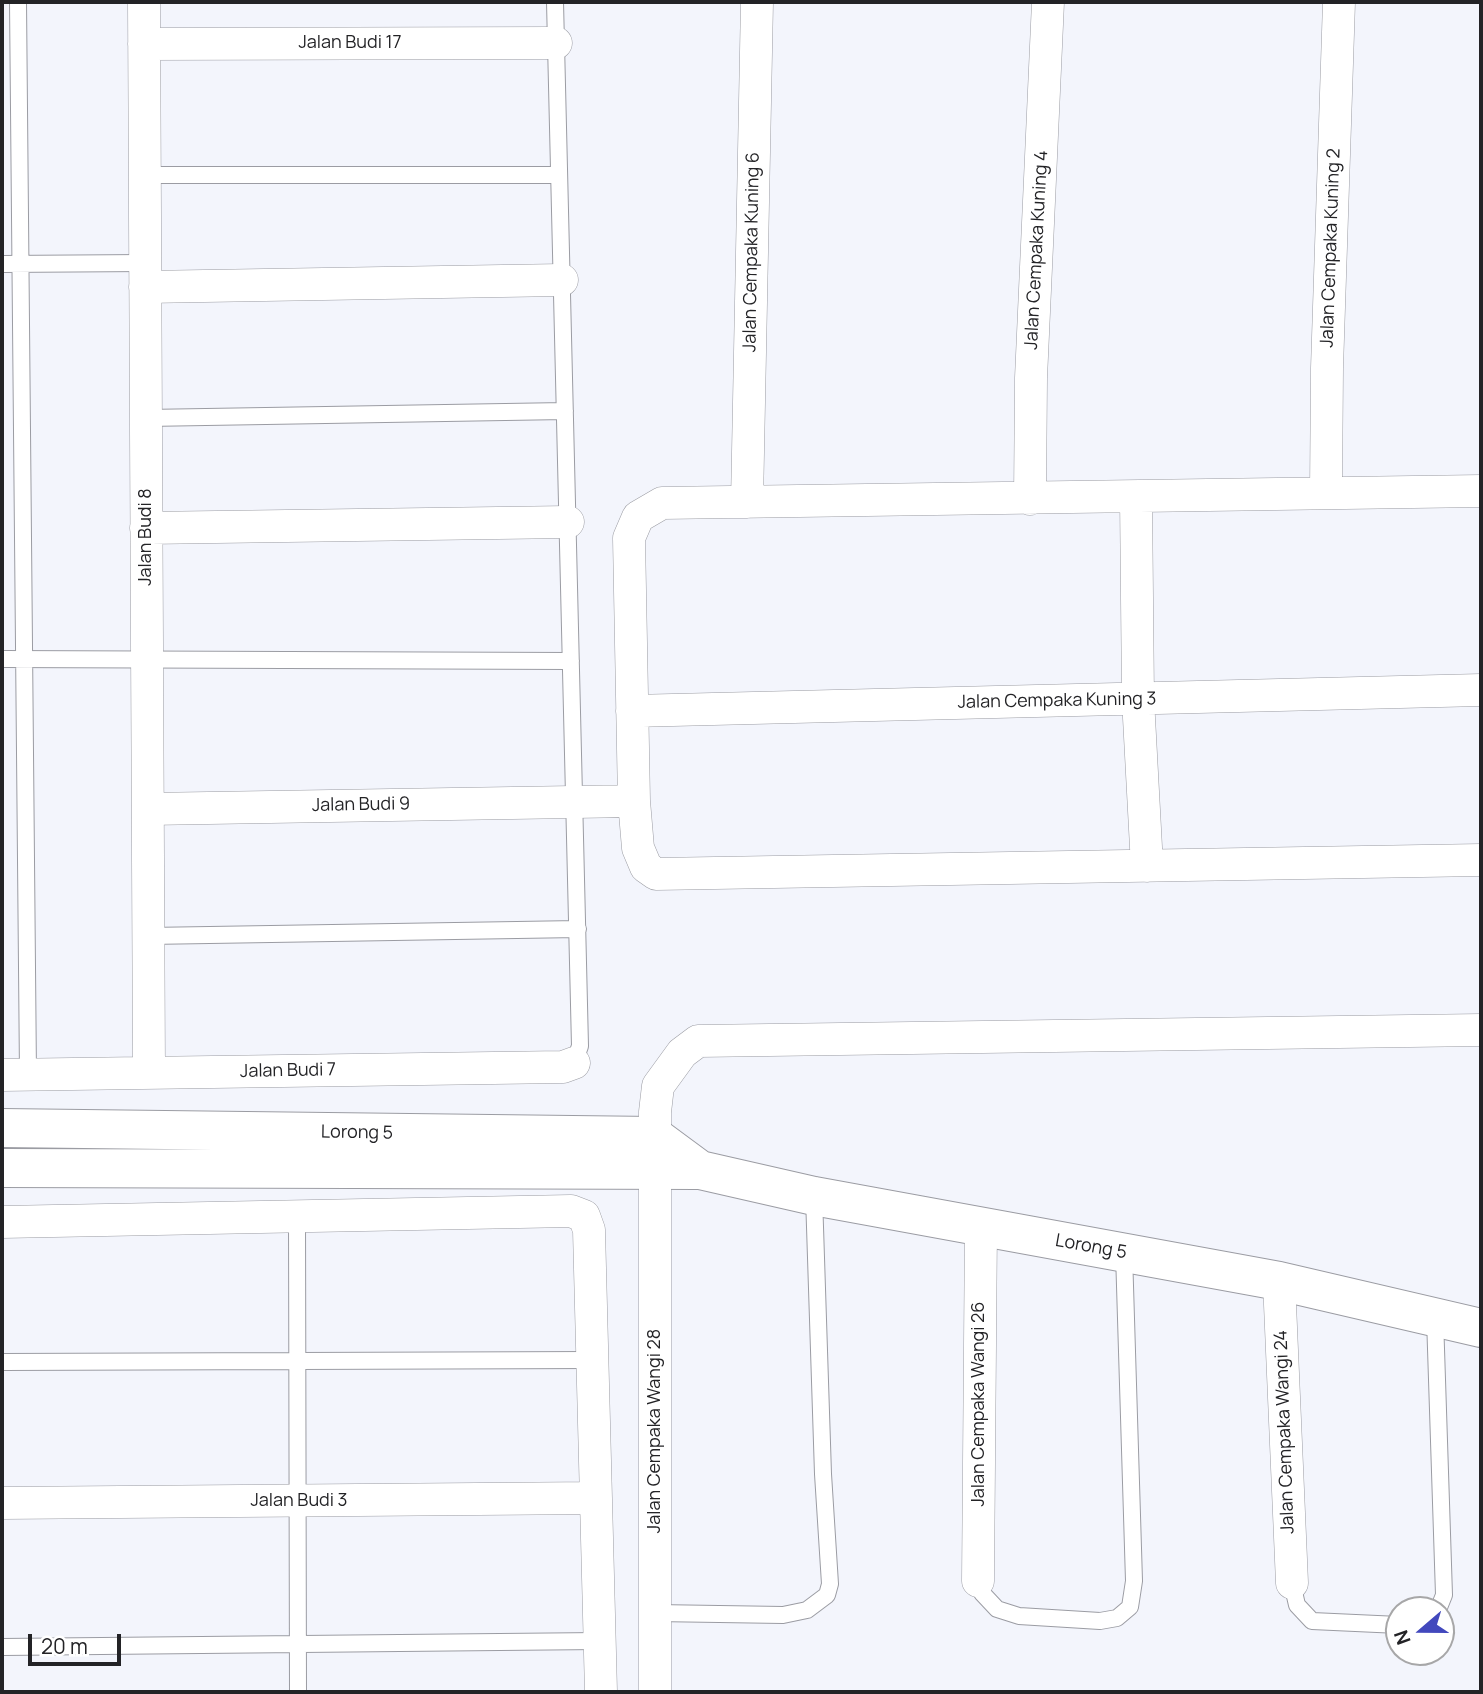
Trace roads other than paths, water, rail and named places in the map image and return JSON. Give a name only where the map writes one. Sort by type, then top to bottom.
[{"type":"street","name":"Jalan Budi 8","points":[[144,2],[149,1072]]},
{"type":"street","name":"Jalan Cempaka Kuning 6","points":[[747,502],[757,2]]},
{"type":"street","name":"Jalan Cempaka Kuning 4","points":[[1030,499],[1031,379],[1048,2]]},
{"type":"street","name":"Jalan Cempaka Kuning 2","points":[[1326,493],[1327,368],[1339,2]]},
{"type":"street","name":"Jalan Budi 17","points":[[144,44],[556,43]]},
{"type":"street","points":[[145,275],[562,280]]},
{"type":"street","points":[[1481,491],[662,503],[647,510],[632,525],[629,538],[634,801],[638,848],[646,867],[656,874],[1481,860]]},
{"type":"street","points":[[1136,497],[1138,699],[1147,866]]},
{"type":"street","points":[[146,528],[568,522]]},
{"type":"street","name":"Jalan Cempaka Kuning 3","points":[[632,711],[1481,690]]},
{"type":"street","name":"Jalan Budi 9","points":[[148,809],[634,801]]},
{"type":"street","name":"Jalan Cempaka Wangi 28","points":[[654,1692],[655,1153],[658,1086],[681,1053],[698,1041],[1481,1030]]},
{"type":"street","name":"Jalan Budi 7","points":[[15,1074],[563,1067],[574,1063]]},
{"type":"street","name":"Lorong 5","points":[[2,1128],[655,1153],[700,1170],[814,1196],[1279,1281],[1481,1328]]},
{"type":"street","name":"Lorong 5","points":[[2,1168],[655,1153]]},
{"type":"street","points":[[2,1222],[579,1213],[584,1216],[589,1230],[601,1692]]},
{"type":"street","name":"Jalan Cempaka Wangi 26","points":[[978,1581],[981,1226]]},
{"type":"street","name":"Jalan Cempaka Wangi 24","points":[[1279,1281],[1292,1583]]},
{"type":"street","name":"Jalan Budi 3","points":[[2,1503],[596,1498]]},
{"type":"lane","points":[[15,1074],[24,659],[18,2]]},
{"type":"lane","points":[[555,2],[578,929],[580,1046],[574,1063]]},
{"type":"lane","points":[[144,175],[559,175]]},
{"type":"lane","points":[[2,264],[145,275]]},
{"type":"lane","points":[[146,418],[565,411]]},
{"type":"lane","points":[[2,659],[571,661]]},
{"type":"lane","points":[[148,936],[578,929]]},
{"type":"lane","points":[[655,1613],[783,1615],[807,1610],[827,1595],[830,1584],[823,1474],[814,1196]]},
{"type":"lane","points":[[297,1216],[298,1692]]},
{"type":"lane","points":[[978,1581],[982,1593],[997,1609],[1019,1616],[1100,1621],[1117,1618],[1130,1607],[1134,1581],[1124,1253]]},
{"type":"lane","points":[[1435,1318],[1444,1596]]},
{"type":"lane","points":[[2,1362],[592,1360]]},
{"type":"lane","points":[[1292,1583],[1297,1605],[1312,1620],[1385,1624]]},
{"type":"lane","points":[[2,1647],[599,1641]]}]
